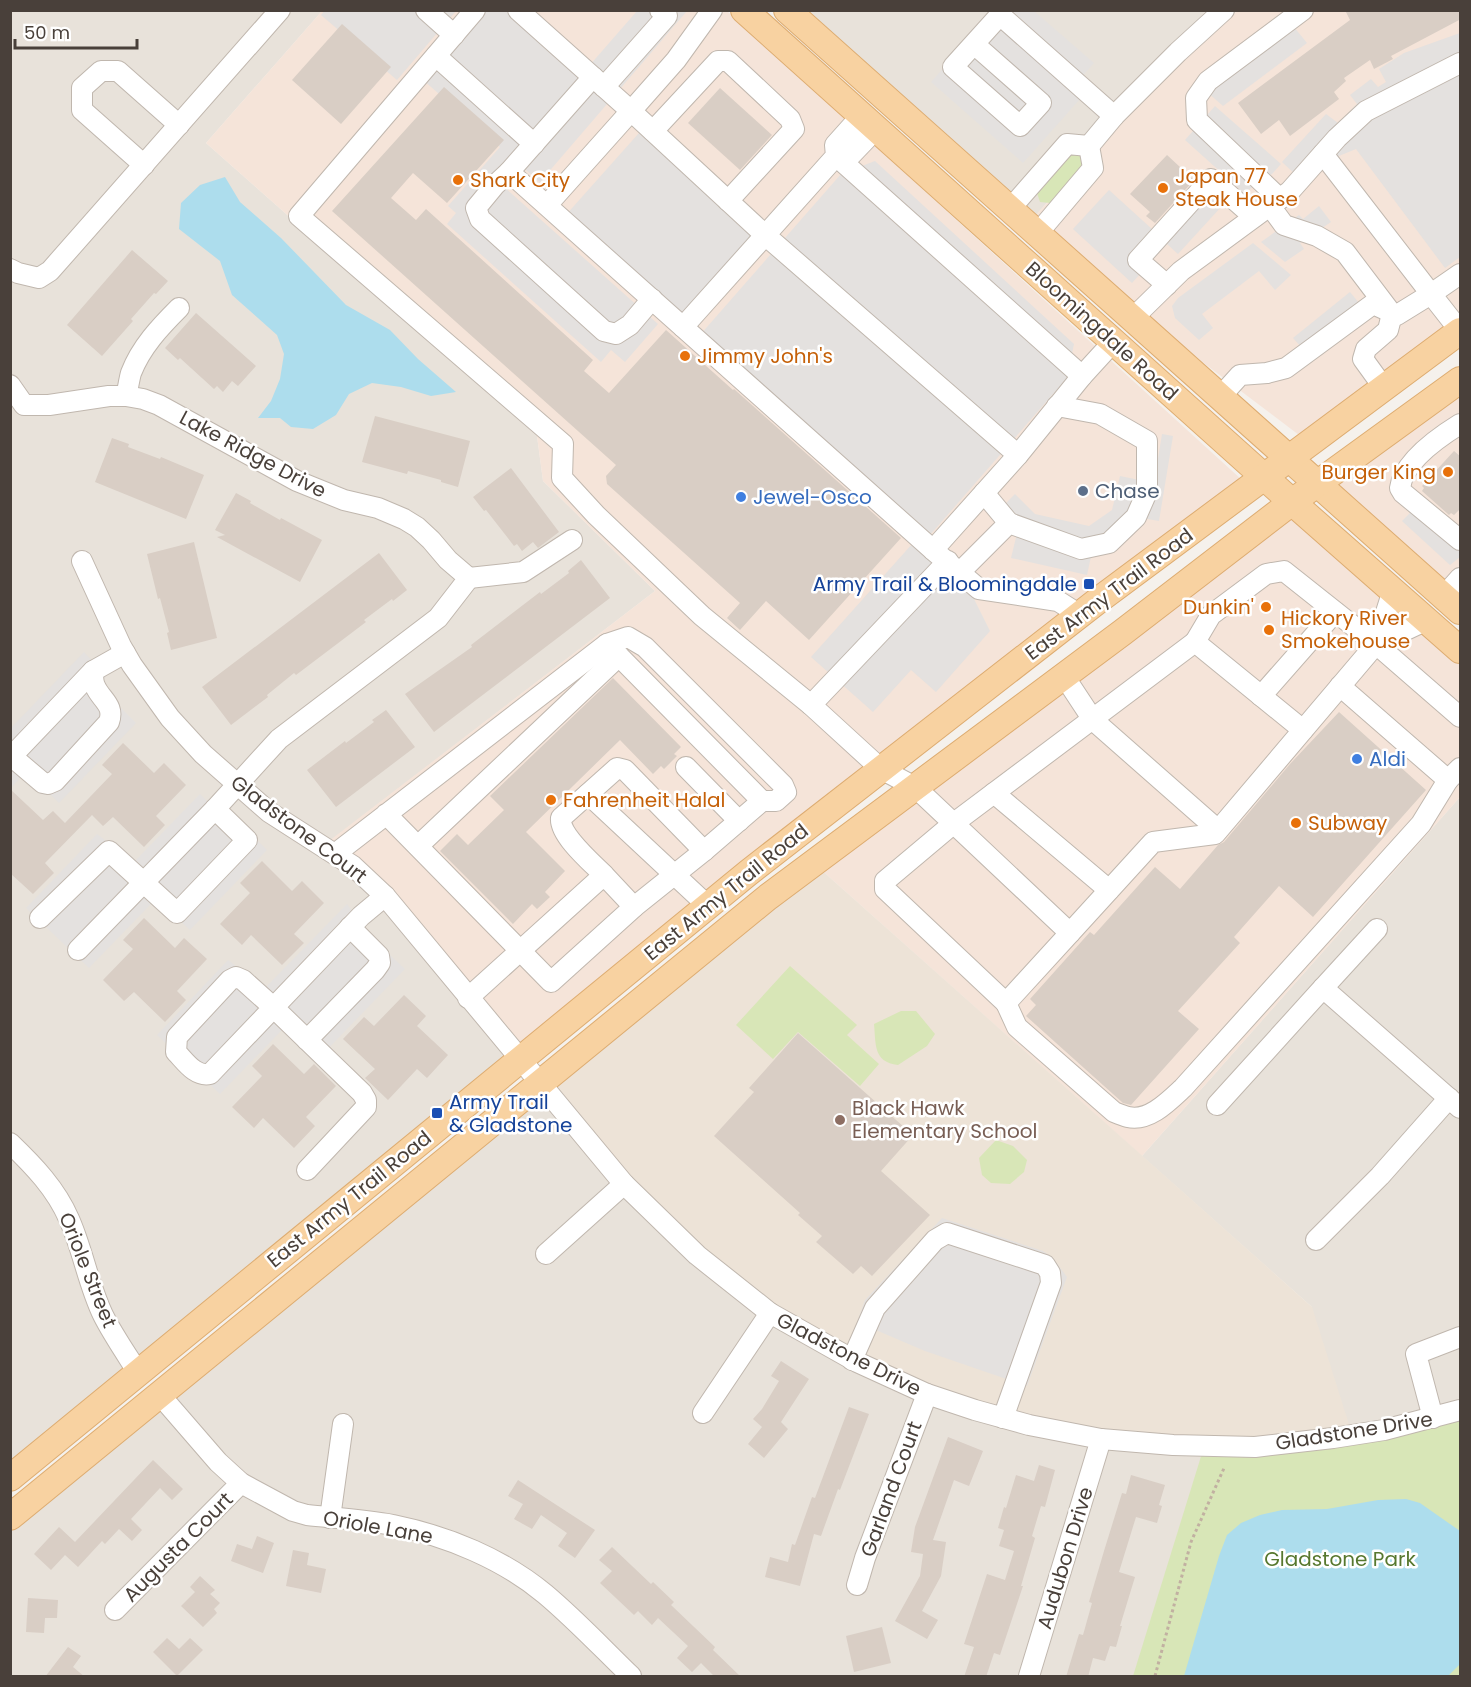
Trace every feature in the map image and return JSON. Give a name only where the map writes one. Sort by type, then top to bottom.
[{"type":"main road","name":"Bloomingdale Road","points":[[744,10],[1292,502],[1461,650]]},
{"type":"main road","name":"Bloomingdale Road","points":[[788,10],[1289,458],[1455,595]]},
{"type":"main road","name":"East Army Trail Road","points":[[10,1478],[708,906],[881,769],[1080,615],[1460,331]]},
{"type":"main road","name":"East Army Trail Road","points":[[10,1517],[768,897],[1292,502],[1456,391]]},
{"type":"street","points":[[10,269],[39,278],[50,271],[280,10]]},
{"type":"street","points":[[426,10],[454,35]]},
{"type":"street","points":[[475,10],[300,216],[563,444],[562,478],[596,515],[702,616],[811,705],[881,769],[915,787],[1070,933]]},
{"type":"street","points":[[652,299],[630,325],[616,334],[604,330],[480,219],[476,208],[534,144],[667,16],[660,10]]},
{"type":"street","points":[[547,206],[676,60],[712,10]]},
{"type":"street","points":[[1089,146],[1114,116],[1224,10]]},
{"type":"street","points":[[1303,10],[1208,81],[1196,98],[1197,120],[1284,225],[1317,236],[1345,252],[1392,314]]},
{"type":"street","points":[[525,13],[765,235],[1017,454]]},
{"type":"street","points":[[974,44],[1000,15],[1114,116]]},
{"type":"street","points":[[436,56],[534,144]]},
{"type":"street","points":[[653,131],[718,61],[728,61],[790,119],[794,129],[728,201]]},
{"type":"street","points":[[1133,318],[1181,271],[1290,191],[1337,138],[1366,111],[1461,63]]},
{"type":"street","points":[[144,165],[82,110],[82,88],[101,71],[118,71],[179,125]]},
{"type":"street","points":[[868,122],[835,145],[836,156],[1082,376]]},
{"type":"street","points":[[1010,209],[1067,144],[1089,146]]},
{"type":"street","points":[[1038,233],[1093,168],[1089,146]]},
{"type":"street","points":[[1323,154],[1460,331]]},
{"type":"street","points":[[683,327],[836,156]]},
{"type":"street","points":[[509,172],[979,589],[1058,601],[1080,615]]},
{"type":"street","points":[[1167,285],[1138,260],[1211,179],[1268,207]]},
{"type":"street","points":[[1221,396],[1240,375],[1267,373],[1286,368],[1373,304],[1397,315],[1461,274]]},
{"type":"street","points":[[126,396],[131,374],[143,350],[159,328],[179,309]]},
{"type":"street","points":[[1384,388],[1363,358],[1366,349],[1388,330],[1392,314]]},
{"type":"street","points":[[811,705],[947,561],[984,493],[1114,341]]},
{"type":"street","name":"Lake Ridge Drive","points":[[10,385],[24,405],[49,405],[109,396],[144,399],[159,405],[297,481],[344,500],[393,513],[417,527],[448,560],[469,578]]},
{"type":"street","points":[[984,493],[1009,523],[1081,549],[1109,543],[1136,517],[1147,492],[1147,441],[1100,414],[1057,406]]},
{"type":"street","points":[[1458,534],[1403,493],[1400,488],[1404,473],[1415,460],[1461,424]]},
{"type":"street","points":[[947,561],[1009,523]]},
{"type":"street","points":[[78,950],[215,809],[279,739],[438,618],[469,578],[523,572],[572,540]]},
{"type":"street","name":"Gladstone Court","points":[[82,561],[125,654],[170,718],[202,754],[269,812],[353,866],[385,896],[540,1083]]},
{"type":"street","points":[[1340,686],[1454,774],[1421,824],[1342,913],[1183,1088],[1165,1105],[1146,1116],[1130,1118],[1114,1112],[1017,1027],[1006,1003],[885,889],[885,881],[954,823],[1196,642],[1211,615],[1266,574],[1284,571],[1376,644],[1461,717]]},
{"type":"street","points":[[1006,1003],[1153,842],[1215,834],[1376,644],[1393,590]]},
{"type":"street","points":[[1261,696],[1335,612]]},
{"type":"street","points":[[1376,644],[1427,620]]},
{"type":"street","points":[[386,814],[551,982],[634,906],[704,851],[762,801],[776,801],[786,792],[783,785],[645,647],[628,637],[418,846]]},
{"type":"street","points":[[1196,642],[1303,730]]},
{"type":"street","points":[[613,650],[762,801]]},
{"type":"street","points":[[335,854],[386,814],[613,650]]},
{"type":"street","points":[[93,671],[94,685],[111,708],[112,715],[109,722],[55,781],[48,784],[43,783],[11,756],[93,671],[125,654]]},
{"type":"street","points":[[1064,676],[1093,720],[1218,830]]},
{"type":"street","points":[[686,767],[739,821]]},
{"type":"street","points":[[634,906],[565,833],[560,824],[561,818],[617,768],[625,770],[704,851]]},
{"type":"street","points":[[994,793],[1109,890]]},
{"type":"street","points":[[588,794],[708,906]]},
{"type":"street","points":[[40,918],[109,851],[142,884],[177,913],[247,840],[215,809]]},
{"type":"street","points":[[468,998],[604,875]]},
{"type":"street","points":[[307,1170],[366,1107],[366,1100],[362,1093],[273,1006],[243,980],[236,977],[230,980],[177,1037],[176,1052],[198,1074],[210,1074],[273,1006],[350,927],[385,896]]},
{"type":"street","points":[[308,1040],[380,963],[379,956],[350,927]]},
{"type":"street","points":[[1217,1106],[1377,929]]},
{"type":"street","points":[[1316,1240],[1455,1103],[1323,988]]},
{"type":"street","name":"Gladstone Drive","points":[[540,1083],[624,1184],[697,1255],[770,1313],[852,1360],[927,1394],[1029,1425],[1101,1439],[1173,1445],[1256,1447],[1333,1438],[1384,1430],[1461,1410]]},
{"type":"street","name":"Oriole Street","points":[[10,1143],[37,1169],[57,1196],[69,1220],[103,1316],[139,1374]]},
{"type":"street","points":[[546,1254],[624,1184]]},
{"type":"street","points":[[852,1360],[875,1308],[941,1235],[947,1233],[1045,1265],[1050,1274],[1051,1283],[1003,1418]]},
{"type":"street","points":[[703,1413],[770,1313]]},
{"type":"street","points":[[1433,1418],[1416,1354],[1461,1337]]},
{"type":"street","name":"Garland Court","points":[[857,1585],[927,1394]]},
{"type":"street","name":"Oriole Lane","points":[[160,1395],[218,1462],[241,1483],[293,1511],[307,1515],[391,1525],[429,1534],[496,1562],[544,1593],[631,1677]]},
{"type":"street","points":[[330,1518],[344,1424]]},
{"type":"street","name":"Audubon Drive","points":[[1029,1677],[1101,1439]]},
{"type":"street","name":"Augusta Court","points":[[115,1611],[241,1483]]},
{"type":"path","points":[[1155,1677],[1191,1542],[1225,1466]]},
{"type":"shaded area","points":[[325,10],[456,11],[397,80],[321,15]]},
{"type":"shaded area","points":[[11,11],[322,11],[206,143],[537,436],[543,481],[655,591],[330,841],[522,1049],[11,1471]]},
{"type":"shaded area","points":[[322,11],[727,11],[1242,480],[522,1049],[329,841],[655,591],[543,481],[537,436],[206,143]]},
{"type":"shaded area","points":[[484,11],[527,11],[589,66],[637,11],[687,11],[540,182],[512,158],[494,178],[658,324],[625,362],[611,350],[601,362],[447,224],[456,213],[448,206],[500,147],[423,80]]},
{"type":"shaded area","points":[[798,11],[1237,11],[1166,74],[1033,218]]},
{"type":"shaded area","points":[[1000,11],[1034,11],[1094,63],[1071,89],[1081,98],[1023,163],[931,82],[991,15]]},
{"type":"shaded area","points":[[1237,11],[1460,11],[1460,317],[1299,435],[1205,364],[1033,218],[1166,74]]},
{"type":"shaded area","points":[[1294,27],[1307,43],[1223,106],[1207,92]]},
{"type":"shaded area","points":[[1460,33],[1460,257],[1445,268],[1356,149],[1295,174],[1282,162],[1326,114],[1338,123],[1357,104],[1350,95],[1371,79],[1378,87],[1386,82],[1379,69],[1404,53]]},
{"type":"shaded area","points":[[1215,106],[1281,164],[1272,174],[1244,193],[1185,140]]},
{"type":"shaded area","points":[[639,133],[756,234],[678,317],[565,216]]},
{"type":"shaded area","points":[[875,161],[1074,344],[1067,378],[930,535],[700,335],[841,174]]},
{"type":"shaded area","points":[[1109,190],[1153,230],[1210,197],[1221,207],[1178,254],[1167,244],[1132,283],[1073,229]]},
{"type":"shaded area","points":[[1319,206],[1331,222],[1300,243],[1304,249],[1285,262],[1261,242],[1299,215],[1303,219]]},
{"type":"shaded area","points":[[1253,243],[1291,275],[1275,290],[1259,271],[1202,314],[1213,328],[1199,340],[1175,318],[1172,306],[1178,298]]},
{"type":"shaded area","points":[[1350,292],[1359,303],[1302,348],[1293,338]]},
{"type":"shaded area","points":[[1460,385],[1460,607],[1329,484]]},
{"type":"shaded area","points":[[1162,434],[1173,436],[1159,521],[1130,516],[1094,543],[1087,575],[1011,558],[1019,525],[1002,507],[1015,494],[1035,514],[1089,526],[1112,510],[1120,476],[1154,483]]},
{"type":"shaded area","points":[[1300,505],[1460,648],[1460,797],[1142,1156],[818,867]]},
{"type":"shaded area","points":[[1415,508],[1460,543],[1460,557],[1450,565],[1402,521]]},
{"type":"shaded area","points":[[913,543],[973,597],[990,631],[936,692],[911,670],[873,712],[811,657]]},
{"type":"shaded area","points":[[84,652],[106,676],[102,681],[106,693],[136,723],[59,803],[49,793],[41,794],[21,777],[11,788],[11,728]]},
{"type":"shaded area","points":[[200,794],[209,803],[215,798],[236,814],[236,819],[267,850],[190,930],[179,920],[171,921],[151,904],[89,968],[26,908],[97,834],[134,862]]},
{"type":"shaded area","points":[[1460,797],[1460,1676],[11,1676],[11,1529],[354,1247],[548,1083],[1312,1307],[1142,1156]]},
{"type":"shaded area","name":"Black Hawk Elementary School","points":[[818,867],[1312,1307],[1351,1431],[1234,1441],[1102,1433],[1025,1417],[938,1391],[857,1355],[774,1308],[704,1252],[629,1179],[548,1083]]},
{"type":"shaded area","points":[[347,904],[371,937],[405,969],[321,1056],[302,1047],[282,1030],[220,1094],[157,1035],[228,960],[265,988]]},
{"type":"shaded area","points":[[942,1218],[1043,1251],[1053,1258],[1067,1277],[1027,1386],[925,1351],[857,1322],[865,1300]]},
{"type":"green space","points":[[1073,153],[1081,154],[1083,166],[1050,203],[1040,202],[1037,193],[1041,187]]},
{"type":"green space","points":[[790,966],[857,1025],[847,1035],[879,1064],[860,1086],[798,1032],[773,1059],[736,1025]]},
{"type":"green space","points":[[901,1011],[916,1011],[935,1034],[927,1046],[898,1065],[884,1060],[877,1051],[874,1024]]},
{"type":"green space","points":[[996,1140],[1013,1146],[1027,1160],[1024,1172],[1010,1184],[991,1183],[982,1175],[979,1158]]},
{"type":"green space","name":"Gladstone Park","points":[[1460,1421],[1460,1676],[1133,1676],[1203,1450]]},
{"type":"water","points":[[225,177],[240,202],[281,238],[346,305],[390,330],[418,359],[456,392],[431,396],[401,387],[372,383],[349,394],[336,415],[313,429],[291,427],[280,418],[258,418],[271,401],[280,379],[284,354],[277,335],[232,295],[220,261],[179,229],[181,203],[200,185]]},
{"type":"water","name":"Gladstone Park","points":[[1406,1499],[1420,1503],[1460,1531],[1460,1664],[1448,1676],[1184,1676],[1219,1556],[1227,1535],[1241,1523],[1260,1515],[1282,1510],[1327,1509],[1378,1500]]},
{"type":"building","points":[[1345,10],[1461,10],[1461,19],[1391,56],[1393,59],[1374,69],[1370,60],[1344,78],[1346,81],[1334,92],[1339,99],[1290,136],[1279,120],[1261,134],[1238,103],[1350,20]]},
{"type":"building","points":[[342,24],[391,67],[341,124],[292,80]]},
{"type":"building","points":[[444,87],[504,140],[447,203],[413,173],[391,198],[416,220],[426,209],[593,360],[584,371],[609,393],[666,330],[901,538],[809,640],[766,601],[740,630],[727,618],[740,603],[607,484],[606,476],[616,465],[332,211]]},
{"type":"building","points":[[720,88],[772,135],[740,170],[688,123]]},
{"type":"building","name":"Japan 77 Steak House","points":[[1167,155],[1194,180],[1155,223],[1146,216],[1150,212],[1130,194]]},
{"type":"building","points":[[132,250],[168,281],[131,319],[133,321],[102,356],[67,325]]},
{"type":"building","points":[[196,313],[256,366],[238,386],[232,381],[223,392],[217,386],[214,389],[180,358],[178,360],[165,348]]},
{"type":"building","points":[[375,416],[470,441],[458,487],[408,471],[407,474],[362,462]]},
{"type":"building","points":[[112,438],[129,444],[128,447],[160,459],[161,457],[204,475],[186,519],[95,482]]},
{"type":"building","name":"Burger King","points":[[1454,451],[1461,457],[1461,508],[1454,515],[1451,513],[1449,515],[1422,491],[1424,488],[1422,486]]},
{"type":"building","points":[[511,468],[559,532],[538,548],[533,542],[522,551],[517,544],[514,546],[473,497]]},
{"type":"building","points":[[236,493],[280,520],[281,518],[322,540],[300,582],[217,537],[225,535],[215,530]]},
{"type":"building","points":[[194,542],[217,638],[171,650],[167,633],[169,632],[147,554]]},
{"type":"building","points":[[379,553],[407,590],[364,620],[366,622],[296,675],[294,673],[267,695],[268,697],[231,725],[202,687]]},
{"type":"building","points":[[581,560],[610,598],[434,732],[405,694],[472,647],[471,645],[540,592],[541,594],[569,573],[568,571]]},
{"type":"building","points":[[613,678],[681,747],[674,754],[677,756],[664,769],[661,766],[653,774],[620,740],[526,832],[565,871],[545,892],[550,897],[537,909],[532,904],[513,924],[440,851],[457,834],[468,845],[504,810],[490,796]]},
{"type":"building","points":[[386,710],[415,747],[336,807],[307,770],[374,722],[372,720]]},
{"type":"building","points":[[1339,712],[1426,790],[1313,917],[1279,886],[1234,937],[1240,943],[1178,1011],[1199,1029],[1131,1105],[1123,1103],[1026,1016],[1036,1005],[1030,999],[1090,932],[1094,935],[1155,867],[1180,889]]},
{"type":"building","points":[[123,743],[154,773],[164,763],[186,785],[156,816],[165,825],[144,847],[113,817],[103,826],[92,815],[45,863],[54,873],[33,894],[10,873],[10,789],[43,820],[53,811],[65,823],[112,774],[102,765]]},
{"type":"building","points":[[262,861],[292,891],[302,881],[324,903],[294,934],[304,943],[282,965],[251,935],[242,945],[220,924],[250,893],[240,883]]},
{"type":"building","points":[[144,918],[175,948],[184,938],[207,959],[177,991],[186,1000],[165,1022],[134,992],[124,1001],[103,980],[133,949],[123,940]]},
{"type":"building","points":[[404,995],[426,1016],[417,1026],[448,1055],[427,1078],[417,1069],[388,1100],[365,1078],[375,1069],[343,1039],[364,1017],[374,1026]]},
{"type":"building","points":[[798,1033],[913,1135],[881,1171],[930,1215],[872,1276],[861,1266],[853,1274],[816,1242],[822,1236],[798,1215],[800,1213],[714,1136],[754,1092],[749,1088]]},
{"type":"building","points":[[273,1044],[304,1074],[314,1064],[336,1086],[306,1117],[315,1126],[294,1148],[263,1118],[254,1128],[232,1107],[262,1076],[252,1066]]},
{"type":"building","points":[[781,1361],[809,1379],[781,1422],[788,1429],[764,1458],[748,1444],[762,1427],[753,1419],[779,1381],[771,1376]]},
{"type":"building","points":[[849,1407],[869,1414],[821,1536],[814,1534],[800,1586],[765,1577],[770,1557],[788,1562],[792,1544],[795,1545],[812,1497],[815,1498]]},
{"type":"building","points":[[948,1437],[983,1451],[969,1486],[954,1480],[933,1540],[946,1542],[941,1576],[922,1611],[938,1620],[927,1639],[895,1621],[920,1576],[923,1554],[911,1552],[915,1527]]},
{"type":"building","points":[[153,1460],[183,1489],[172,1500],[160,1488],[131,1519],[142,1530],[132,1541],[119,1529],[105,1544],[102,1541],[78,1567],[65,1555],[51,1570],[34,1554],[59,1527],[75,1542]]},
{"type":"building","points":[[1039,1465],[1055,1470],[1045,1507],[1041,1506],[1032,1536],[1035,1538],[1021,1586],[1023,1586],[1000,1655],[994,1653],[986,1677],[964,1677],[974,1647],[964,1644],[987,1574],[1005,1580],[1014,1551],[999,1546],[1004,1530],[998,1528],[1004,1507],[1006,1508],[1016,1475],[1034,1481]]},
{"type":"building","points":[[1131,1475],[1165,1485],[1157,1523],[1136,1517],[1119,1572],[1135,1577],[1116,1647],[1110,1646],[1105,1661],[1093,1658],[1088,1677],[1066,1677],[1079,1634],[1083,1635],[1092,1603],[1089,1602],[1104,1551],[1122,1493],[1126,1494]]},
{"type":"building","points":[[518,1480],[595,1530],[575,1558],[558,1546],[567,1533],[541,1515],[532,1529],[514,1519],[523,1504],[508,1496]]},
{"type":"building","points":[[257,1536],[274,1543],[263,1573],[231,1561],[237,1544],[252,1549]]},
{"type":"building","points":[[612,1547],[674,1602],[671,1605],[715,1647],[713,1650],[741,1677],[715,1677],[701,1663],[692,1672],[677,1658],[688,1646],[658,1618],[652,1625],[638,1611],[634,1615],[600,1583],[612,1571],[599,1560]]},
{"type":"building","points":[[293,1550],[309,1553],[307,1565],[326,1569],[321,1593],[286,1586]]},
{"type":"building","points":[[200,1576],[215,1590],[210,1594],[220,1603],[214,1609],[217,1613],[203,1627],[181,1606],[195,1592],[190,1587]]},
{"type":"building","points":[[28,1598],[58,1600],[57,1618],[45,1618],[44,1633],[26,1632]]},
{"type":"building","points":[[882,1627],[891,1663],[854,1672],[846,1636]]},
{"type":"building","points":[[167,1638],[179,1649],[190,1638],[203,1650],[177,1676],[153,1652]]},
{"type":"building","points":[[68,1647],[81,1656],[73,1667],[85,1677],[45,1677]]},
{"type":"place","name":"Shark City","points":[[458,180]]},
{"type":"place","name":"Japan 77 Steak House","points":[[1163,188]]},
{"type":"place","name":"Jimmy John's","points":[[685,356]]},
{"type":"place","name":"Burger King","points":[[1448,472]]},
{"type":"place","name":"Chase","points":[[1083,491]]},
{"type":"place","name":"Jewel-Osco","points":[[741,497]]},
{"type":"place","name":"Army Trail & Bloomingdale","points":[[1089,584]]},
{"type":"place","name":"Dunkin'","points":[[1266,607]]},
{"type":"place","name":"Hickory River Smokehouse","points":[[1269,630]]},
{"type":"place","name":"Aldi","points":[[1357,759]]},
{"type":"place","name":"Fahrenheit Halal","points":[[551,800]]},
{"type":"place","name":"Subway","points":[[1296,823]]},
{"type":"place","name":"Army Trail & Gladstone","points":[[437,1113]]},
{"type":"place","name":"Black Hawk Elementary School","points":[[840,1120]]}]
